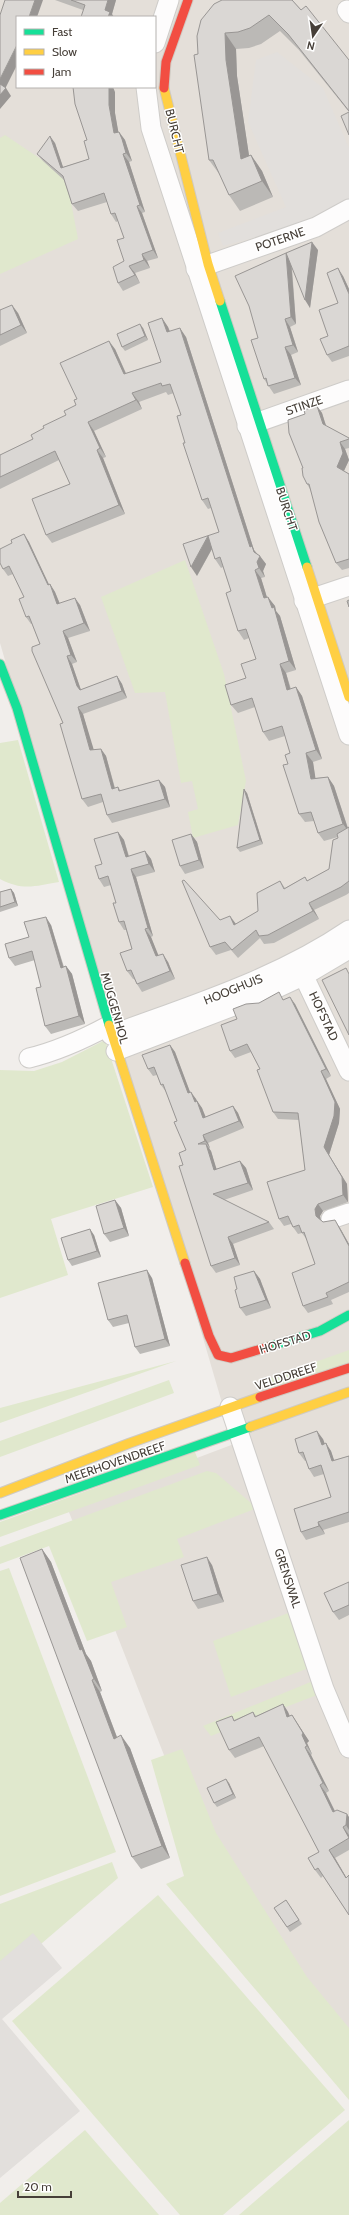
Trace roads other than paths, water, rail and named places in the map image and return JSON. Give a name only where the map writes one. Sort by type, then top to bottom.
[{"type":"street","points":[[156,40],[169,0]]},
{"type":"street","name":"BURCHT","points":[[188,0],[166,62],[164,86],[202,266]]},
{"type":"street","name":"BURCHT","points":[[146,88],[151,128],[202,266],[310,599],[349,735]]},
{"type":"street","name":"POTERNE","points":[[202,266],[316,227],[349,209]]},
{"type":"street","name":"STINZE","points":[[253,424],[349,390]]},
{"type":"street","points":[[310,599],[349,586]]},
{"type":"street","name":"BURCHT","points":[[310,599],[349,697]]},
{"type":"street","name":"MUGGENHOL","points":[[0,664],[17,708],[112,1038],[209,1336],[218,1355]]},
{"type":"street","name":"HOOGHUIS","points":[[29,1058],[53,1052],[75,1044],[112,1038],[262,995],[301,969],[349,930]]},
{"type":"street","name":"HOOGHUIS","points":[[301,969],[349,949]]},
{"type":"street","name":"HOFSTAD","points":[[301,969],[349,1071]]},
{"type":"street","points":[[331,1219],[349,1213]]},
{"type":"street","name":"HOFSTAD","points":[[218,1355],[231,1358],[320,1331],[349,1314]]},
{"type":"street","name":"VELDDREEF","points":[[230,1407],[349,1368]]},
{"type":"street","points":[[239,1431],[349,1392]]},
{"type":"street","name":"GRENSWAL","points":[[230,1407],[324,1689],[349,1748]]},
{"type":"street","name":"MEERHOVENDREEF","points":[[0,1493],[100,1453],[230,1407]]},
{"type":"street","name":"MEERHOVENDREEF","points":[[0,1515],[239,1431]]}]
